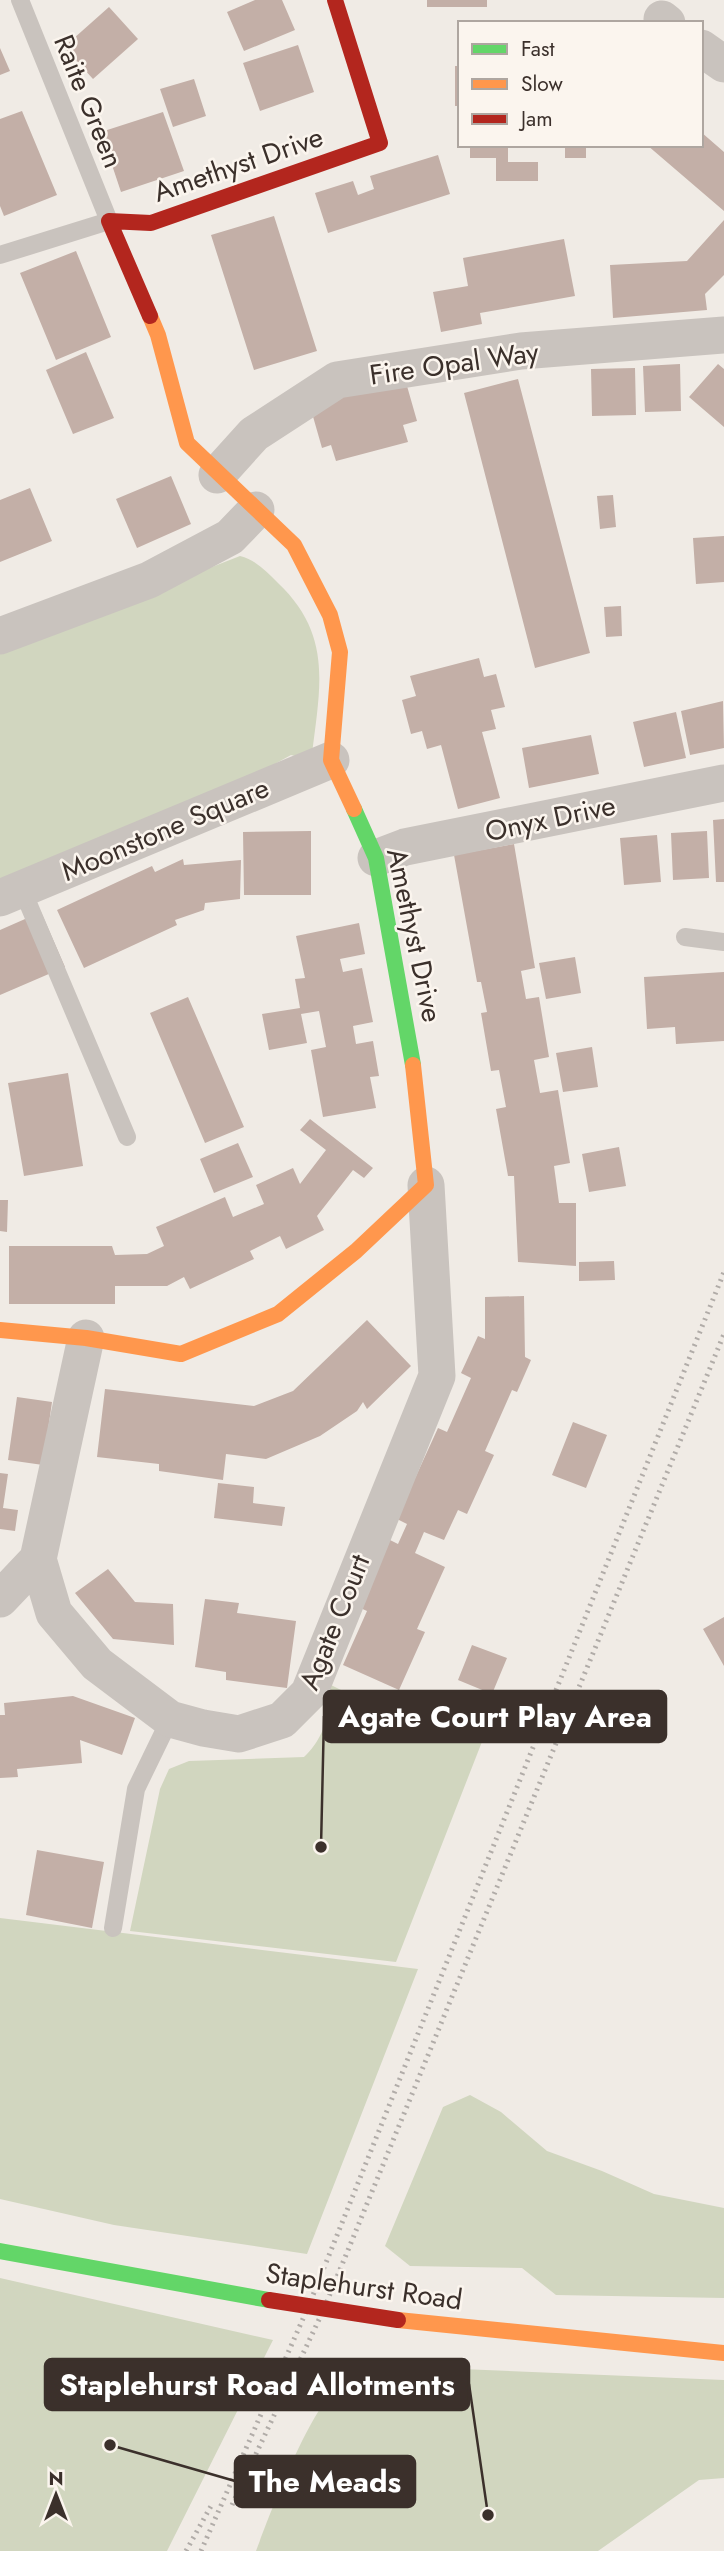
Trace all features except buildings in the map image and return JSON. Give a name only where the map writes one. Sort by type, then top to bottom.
[{"type":"street","name":"Amethyst Drive","points":[[335,0],[367,94],[380,144],[151,223],[109,221],[158,335],[187,443],[217,475],[294,545],[330,615],[340,652],[331,760],[376,858],[411,1050],[426,1185]]},
{"type":"street","points":[[703,49],[724,64]]},
{"type":"street","name":"Fire Opal Way","points":[[217,475],[254,434],[338,380],[521,351],[724,335]]},
{"type":"street","points":[[0,636],[149,580],[230,537],[256,510]]},
{"type":"street","name":"Moonstone Square","points":[[11,893],[331,760]]},
{"type":"street","name":"Onyx Drive","points":[[376,858],[405,847],[724,783]]},
{"type":"street","points":[[0,1330],[86,1338],[181,1354],[278,1314],[356,1251],[426,1185]]},
{"type":"street","name":"Agate Court","points":[[38,1559],[54,1613],[97,1664],[170,1719],[239,1734],[282,1720],[309,1693],[437,1376],[426,1185]]},
{"type":"street","points":[[0,1599],[38,1559],[86,1338]]},
{"type":"street","name":"Staplehurst Road","points":[[0,2251],[269,2300],[398,2320],[724,2353]]},
{"type":"lane","name":"Raite Green","points":[[20,0],[109,221]]},
{"type":"lane","points":[[0,256],[109,221]]},
{"type":"lane","points":[[11,893],[127,1137]]},
{"type":"lane","points":[[685,937],[724,942]]},
{"type":"lane","points":[[113,1928],[136,1789],[170,1719]]},
{"type":"green space","points":[[240,556],[260,566],[278,583],[308,622],[319,663],[318,706],[312,754],[304,758],[291,755],[233,787],[0,884],[0,650]]},
{"type":"green space","points":[[323,1681],[395,1717],[402,1699],[485,1734],[396,1962],[130,1931],[160,1789],[169,1769],[189,1761],[304,1757],[317,1741],[326,1722],[328,1701]]},
{"type":"green space","points":[[0,1918],[418,1969],[307,2254],[114,2225],[0,2199]]},
{"type":"green space","points":[[470,2095],[501,2112],[547,2151],[654,2194],[724,2208],[724,2298],[556,2295],[522,2268],[410,2266],[385,2246],[443,2107]]},
{"type":"green space","points":[[0,2278],[273,2340],[167,2551],[0,2551]]},
{"type":"green space","points":[[412,2367],[724,2380],[724,2478],[699,2480],[598,2551],[256,2551],[293,2460],[318,2412],[331,2394],[350,2380]]},
{"type":"railway","points":[[201,2551],[309,2305],[724,1272]]},
{"type":"railway","points":[[232,2505],[323,2311],[724,1334]]},
{"type":"railway","points":[[186,2551],[211,2506]]},
{"type":"traffic: fast","points":[[354,809],[376,858],[413,1065]]},
{"type":"traffic: fast","points":[[0,2251],[269,2300]]},
{"type":"traffic: slow","points":[[150,316],[158,335],[187,443],[294,545],[330,615],[340,652],[331,760],[354,809]]},
{"type":"traffic: slow","points":[[0,1330],[86,1338],[181,1354],[278,1314],[356,1251],[426,1185],[413,1065]]},
{"type":"traffic: slow","points":[[398,2320],[724,2353]]},
{"type":"traffic: jam","points":[[150,316],[109,221],[151,223],[380,143],[335,0]]},
{"type":"traffic: jam","points":[[269,2300],[398,2320]]},
{"type":"place","name":"Agate Court Play Area","points":[[321,1847]]},
{"type":"place","name":"The Meads","points":[[110,2445]]},
{"type":"place","name":"Staplehurst Road Allotments","points":[[488,2515]]}]
